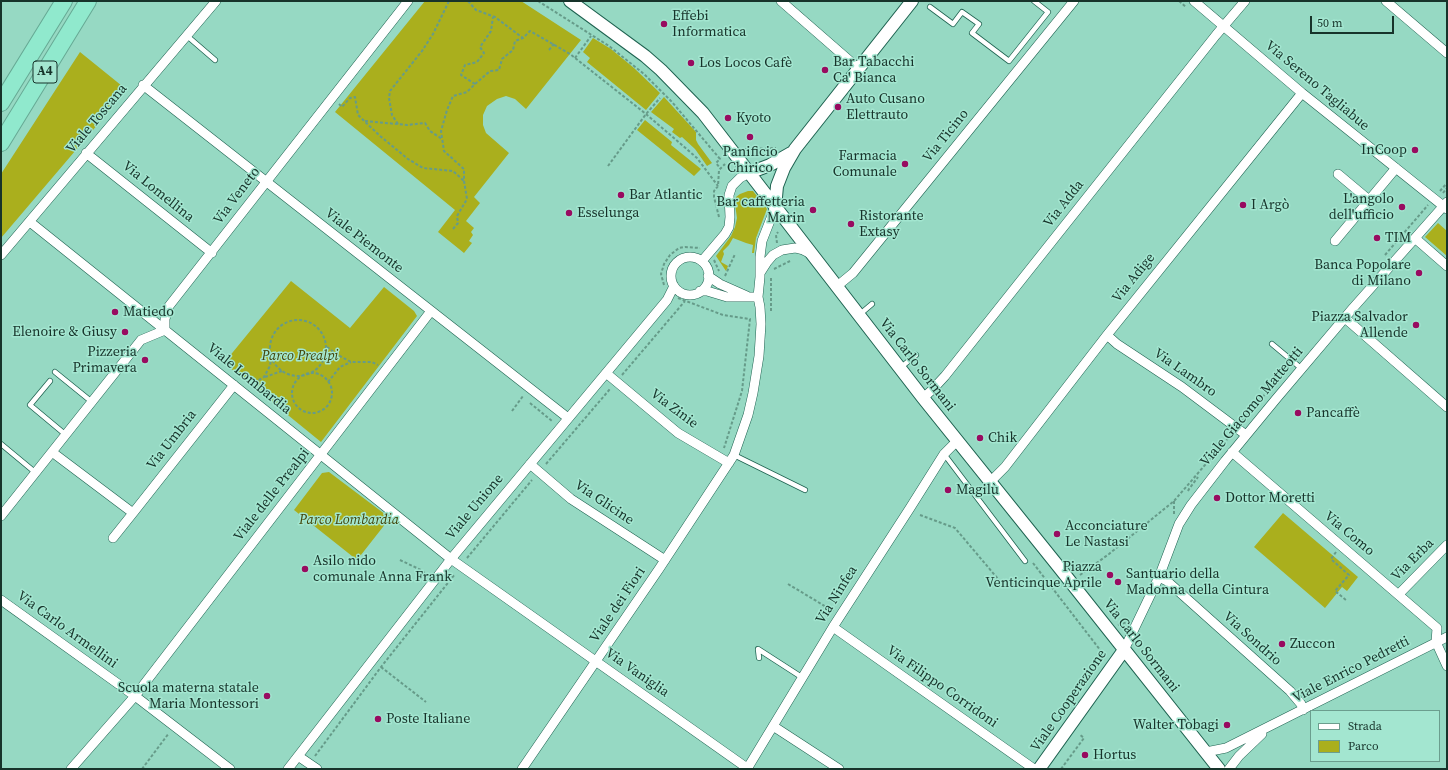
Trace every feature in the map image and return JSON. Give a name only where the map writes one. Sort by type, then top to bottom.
[{"type":"highway","name":"A4","points":[[1,103],[64,1]]},
{"type":"highway","name":"A4","points":[[1,143],[88,1]]},
{"type":"main road","points":[[775,208],[777,186],[784,168],[795,150],[912,1]]},
{"type":"main road","name":"Via Carlo Sormani","points":[[577,3],[645,56],[661,70],[703,113],[923,398],[1219,769]]},
{"type":"main road","points":[[749,172],[780,160],[795,150]]},
{"type":"main road","name":"Viale Cooperazione","points":[[1039,769],[1124,650]]},
{"type":"street","name":"Viale Toscana","points":[[1,255],[216,1]]},
{"type":"street","name":"Via Veneto","points":[[165,330],[165,319],[169,306],[408,1]]},
{"type":"street","points":[[781,1],[859,69]]},
{"type":"street","name":"Via Ticino","points":[[836,287],[853,273],[1074,1]]},
{"type":"street","name":"Via Sereno Tagliabue","points":[[1194,1],[1302,93],[1446,206]]},
{"type":"street","name":"Via Adda","points":[[923,398],[945,376],[1245,1]]},
{"type":"street","points":[[1386,1],[1447,53]]},
{"type":"street","name":"Viale Piemonte","points":[[143,86],[568,418]]},
{"type":"street","name":"Via Adige","points":[[990,482],[1005,467],[1107,335],[1302,93]]},
{"type":"street","name":"Via Lomellina","points":[[86,153],[212,253]]},
{"type":"street","points":[[1335,241],[1396,168]]},
{"type":"street","points":[[702,261],[725,234],[729,227],[729,195],[732,186],[749,172]]},
{"type":"street","points":[[1338,174],[1369,200]]},
{"type":"street","name":"Viale Giacomo Matteotti","points":[[1159,576],[1179,524],[1191,504],[1246,435],[1345,318],[1446,206]]},
{"type":"street","name":"Viale dei Fiori","points":[[522,769],[732,459],[748,415],[758,364],[760,308],[758,297],[760,257],[762,241],[775,208]]},
{"type":"street","name":"Viale Lombardia","points":[[30,222],[451,558]]},
{"type":"street","points":[[1416,239],[1447,266]]},
{"type":"street","points":[[760,273],[770,258],[782,250],[796,248],[811,254]]},
{"type":"street","points":[[689,257],[702,261],[708,276],[706,285],[700,291],[694,294],[684,294],[674,286],[671,278],[671,272],[678,261],[689,257]]},
{"type":"street","points":[[708,276],[720,284],[748,296]]},
{"type":"street","name":"Viale Unione","points":[[288,769],[451,558],[667,300],[674,286]]},
{"type":"street","points":[[700,291],[707,290],[727,297],[758,297]]},
{"type":"street","name":"Viale delle Prealpi","points":[[71,769],[135,696],[431,311]]},
{"type":"street","points":[[1345,318],[1447,407]]},
{"type":"street","points":[[1,516],[141,340],[165,330]]},
{"type":"street","name":"Via Lambro","points":[[1107,335],[1117,344],[1182,387],[1246,435]]},
{"type":"street","name":"Via Zinie","points":[[606,373],[678,433],[732,459]]},
{"type":"street","name":"Via Umbria","points":[[113,538],[234,385]]},
{"type":"street","name":"Via Ninfea","points":[[747,769],[834,627],[944,454],[957,441]]},
{"type":"street","points":[[52,452],[133,513]]},
{"type":"street","name":"Via Como","points":[[1232,452],[1437,628],[1436,642]]},
{"type":"street","name":"Via Glicine","points":[[530,464],[571,499],[665,560]]},
{"type":"street","name":"Via Erba","points":[[1399,594],[1447,546]]},
{"type":"street","name":"Via Vaniglia","points":[[451,558],[747,769]]},
{"type":"street","points":[[1124,650],[1159,576]]},
{"type":"street","name":"Via Sondrio","points":[[1159,576],[1290,692],[1301,704],[1304,710]]},
{"type":"street","name":"Via Carlo Armellini","points":[[1,600],[135,696],[230,769]]},
{"type":"street","name":"Via Filippo Corridoni","points":[[834,627],[1034,769]]},
{"type":"street","name":"Viale Enrico Pedretti","points":[[1206,752],[1226,748],[1267,729],[1447,637]]},
{"type":"street","points":[[1436,642],[1447,666]]},
{"type":"street","points":[[773,726],[839,769]]},
{"type":"street","name":"Viale Enrico Pedretti","points":[[1229,769],[1239,756],[1267,729]]},
{"type":"street","points":[[298,756],[313,766]]},
{"type":"lane","points":[[930,7],[952,24],[962,12],[979,24],[972,32],[1009,61],[1048,12],[1034,1]]},
{"type":"lane","points":[[186,35],[215,60]]},
{"type":"lane","points":[[858,315],[872,304]]},
{"type":"lane","points":[[1272,344],[1302,369]]},
{"type":"lane","points":[[900,368],[916,355]]},
{"type":"lane","points":[[55,372],[92,402]]},
{"type":"lane","points":[[50,380],[30,405],[66,435]]},
{"type":"lane","points":[[1,444],[36,473]]},
{"type":"lane","points":[[944,454],[1025,561]]},
{"type":"lane","points":[[732,459],[805,490]]},
{"type":"lane","points":[[759,658],[758,649],[803,678]]},
{"type":"path","points":[[398,124],[392,115],[389,98],[390,91],[422,51],[433,34],[450,1]]},
{"type":"path","points":[[468,1],[476,10],[493,17],[523,38]]},
{"type":"path","points":[[538,1],[626,58],[672,102],[720,159],[716,163],[720,168]]},
{"type":"path","points":[[475,84],[461,75],[466,65],[476,62],[484,53],[480,47],[491,31],[493,17]]},
{"type":"path","points":[[453,230],[458,223],[457,216],[467,199],[464,169],[444,151],[441,131],[447,110],[453,96],[467,92],[490,71],[499,70],[502,59],[513,50],[515,41],[523,38],[530,31],[554,44],[575,58],[646,114],[697,158],[718,186]]},
{"type":"path","points":[[575,58],[592,36]]},
{"type":"path","points":[[549,50],[554,44]]},
{"type":"path","points":[[331,98],[342,107],[350,98],[355,97],[358,115],[408,159],[423,168],[453,170],[464,180]]},
{"type":"path","points":[[608,166],[646,114],[660,98]]},
{"type":"path","points":[[364,121],[398,124],[425,123],[430,131],[442,140]]},
{"type":"path","points":[[745,149],[780,148]]},
{"type":"path","points":[[778,232],[776,238],[779,246]]},
{"type":"path","points":[[664,287],[661,274],[664,264],[670,255],[679,248],[690,246],[700,248]]},
{"type":"path","points":[[722,274],[725,276],[735,254]]},
{"type":"path","points":[[772,315],[771,271],[790,261]]},
{"type":"path","points":[[313,766],[382,667],[461,566],[685,301],[728,316],[750,319]]},
{"type":"path","points":[[327,347],[324,334],[315,324],[306,320],[297,319],[288,321],[280,325],[274,332],[270,349],[276,366],[290,375],[299,376],[308,374],[319,375],[328,382],[331,388],[330,401],[321,411],[308,412],[302,410],[297,406],[294,400],[294,387],[302,376],[308,374],[316,370],[322,364],[326,356],[327,347]]},
{"type":"path","points":[[327,347],[351,362]]},
{"type":"path","points":[[264,377],[270,366],[272,358]]},
{"type":"path","points":[[328,382],[340,367],[351,362],[372,362],[380,365],[386,370]]},
{"type":"path","points":[[243,392],[264,377],[282,371]]},
{"type":"path","points":[[512,411],[523,396],[552,421],[560,412]]},
{"type":"path","points":[[1084,580],[1080,574],[1109,554],[1174,501],[1174,515]]},
{"type":"path","points":[[920,515],[955,528],[1004,586]]},
{"type":"path","points":[[1341,546],[1331,559],[1349,575],[1335,591],[1346,600]]},
{"type":"path","points":[[1025,561],[1029,558],[1104,655],[1102,660]]},
{"type":"path","points":[[400,560],[426,574]]},
{"type":"path","points":[[788,584],[830,609]]},
{"type":"path","points":[[1116,626],[1132,621]]},
{"type":"path","points":[[382,667],[426,702]]},
{"type":"path","points":[[142,769],[174,726]]},
{"type":"path","points":[[1061,769],[1084,738],[1079,734]]},
{"type":"green space","points":[[425,1],[521,1],[581,40],[526,109],[515,99],[506,96],[497,99],[487,106],[483,115],[483,125],[486,133],[509,153],[474,197],[480,203],[466,221],[474,228],[471,232],[473,235],[469,241],[472,243],[464,253],[438,232],[455,210],[335,112]]},
{"type":"green space","points":[[593,38],[611,49],[634,68],[660,93],[646,110],[587,62],[590,58],[583,52]]},
{"type":"green space","points":[[80,52],[127,90],[1,238],[1,174]]},
{"type":"green space","points":[[664,97],[696,132],[696,140],[698,144],[712,163],[707,166],[695,149],[682,137],[680,138],[672,132],[674,129],[651,112]]},
{"type":"green space","points":[[645,120],[672,142],[671,145],[701,169],[694,176],[637,130]]},
{"type":"green space","points":[[748,191],[753,191],[767,209],[756,238],[754,253],[752,253],[753,245],[733,238],[723,251],[724,254],[721,262],[728,266],[726,271],[716,256],[731,236],[735,227],[737,218],[735,204],[736,197]]},
{"type":"green space","points":[[1438,223],[1447,231],[1447,256],[1425,237]]},
{"type":"green space","name":"Parco Prealpi","points":[[291,281],[350,328],[384,287],[414,311],[417,316],[321,442],[224,363]]},
{"type":"green space","name":"Parco Lombardia","points":[[329,472],[390,518],[357,560],[294,510],[322,473]]},
{"type":"green space","points":[[1283,513],[1358,577],[1347,591],[1342,587],[1325,608],[1254,547]]},
{"type":"place","name":"Effebi Informatica","points":[[664,24]]},
{"type":"place","name":"Los Locos Cafè","points":[[691,63]]},
{"type":"place","name":"Bar Tabacchi Ca' Bianca","points":[[825,70]]},
{"type":"place","name":"Auto Cusano Elettrauto","points":[[838,107]]},
{"type":"place","name":"Kyoto","points":[[728,118]]},
{"type":"place","name":"Panificio Chirico","points":[[750,137]]},
{"type":"place","name":"InCoop","points":[[1415,150]]},
{"type":"place","name":"Farmacia Comunale","points":[[905,164]]},
{"type":"place","name":"Bar Atlantic","points":[[621,195]]},
{"type":"place","name":"I Argò","points":[[1243,205]]},
{"type":"place","name":"L'angolo dell'ufficio","points":[[1402,207]]},
{"type":"place","name":"Bar caffetteria Marin","points":[[813,210]]},
{"type":"place","name":"Esselunga","points":[[569,213]]},
{"type":"place","name":"Ristorante Extasy","points":[[851,224]]},
{"type":"place","name":"TIM","points":[[1377,238]]},
{"type":"place","name":"Banca Popolare di Milano","points":[[1419,273]]},
{"type":"place","name":"Matiedo","points":[[115,312]]},
{"type":"place","name":"Piazza Salvador Allende","points":[[1416,325]]},
{"type":"place","name":"Elenoire & Giusy","points":[[125,332]]},
{"type":"place","name":"Pizzeria Primavera","points":[[145,360]]},
{"type":"place","name":"Pancaffè","points":[[1298,413]]},
{"type":"place","name":"Chik","points":[[980,438]]},
{"type":"place","name":"Magilù","points":[[948,490]]},
{"type":"place","name":"Dottor Moretti","points":[[1217,498]]},
{"type":"place","name":"Acconciature Le Nastasi","points":[[1057,534]]},
{"type":"place","name":"Asilo nido comunale Anna Frank","points":[[305,569]]},
{"type":"place","name":"Piazza Venticinque Aprile","points":[[1110,575]]},
{"type":"place","name":"Santuario della Madonna della Cintura","points":[[1118,582]]},
{"type":"place","name":"Zuccon","points":[[1282,644]]},
{"type":"place","name":"Scuola materna statale Maria Montessori","points":[[267,696]]},
{"type":"place","name":"Poste Italiane","points":[[378,719]]},
{"type":"place","name":"Walter Tobagi","points":[[1227,725]]},
{"type":"place","name":"Hortus","points":[[1085,755]]}]
